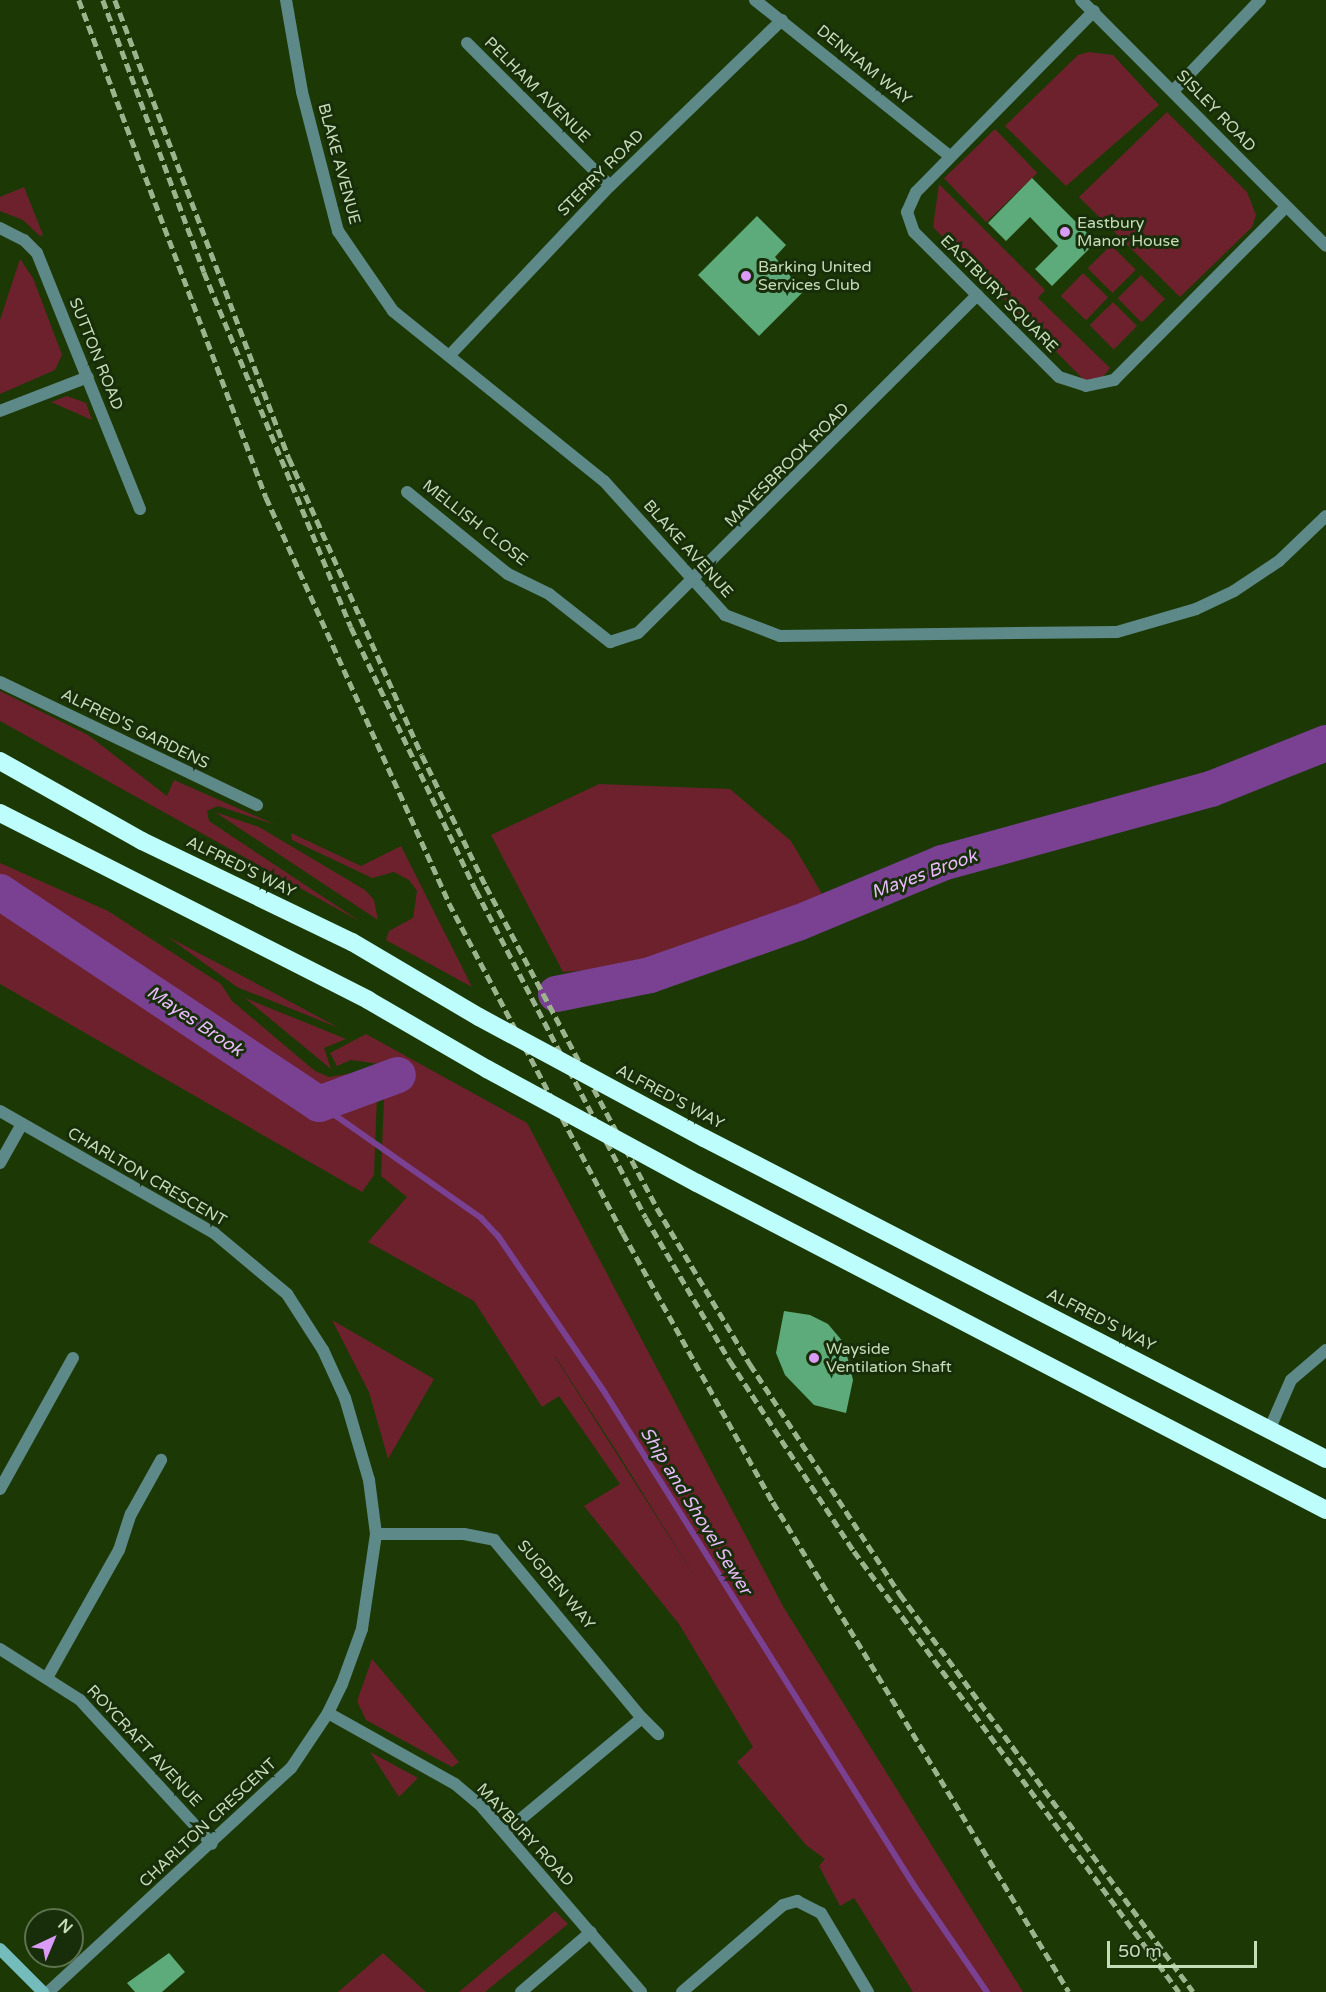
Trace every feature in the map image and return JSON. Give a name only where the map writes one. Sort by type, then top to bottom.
[{"type":"highway","name":"ALFRED'S WAY","points":[[0,761],[142,841],[352,942],[479,1017],[704,1138],[1270,1428],[1326,1459]]},
{"type":"highway","points":[[0,813],[368,999],[487,1069],[697,1183],[1326,1510]]},
{"type":"street","name":"BLAKE AVENUE","points":[[286,0],[303,92],[338,231],[393,311],[604,481],[725,615],[780,636],[1117,632],[1196,609],[1234,591],[1280,561],[1326,516]]},
{"type":"street","name":"DENHAM WAY","points":[[755,0],[950,156]]},
{"type":"street","name":"SISLEY ROAD","points":[[1081,0],[1326,246]]},
{"type":"street","points":[[1173,91],[1260,0]]},
{"type":"street","name":"EASTBURY SQUARE","points":[[1094,11],[916,192],[907,212],[914,232],[976,296],[1059,377],[1086,386],[1114,380],[1286,207]]},
{"type":"street","name":"STERRY ROAD","points":[[449,356],[610,186],[782,20]]},
{"type":"street","name":"PELHAM AVENUE","points":[[467,43],[610,186]]},
{"type":"street","name":"SUTTON ROAD","points":[[0,228],[24,240],[37,254],[140,509]]},
{"type":"street","name":"MAYESBROOK ROAD","points":[[610,642],[638,633],[695,581],[976,296]]},
{"type":"street","points":[[0,411],[88,376]]},
{"type":"street","name":"MELLISH CLOSE","points":[[407,492],[508,574],[549,594],[610,642]]},
{"type":"street","name":"ALFRED'S GARDENS","points":[[0,682],[257,805]]},
{"type":"street","name":"CHARLTON CRESCENT","points":[[0,1111],[214,1233],[287,1294],[323,1350],[345,1398],[369,1480],[375,1534],[362,1629],[328,1713],[291,1768],[212,1844],[45,1992]]},
{"type":"street","points":[[0,1163],[22,1124]]},
{"type":"street","points":[[1270,1428],[1291,1380],[1326,1350]]},
{"type":"street","points":[[0,1489],[73,1358]]},
{"type":"street","points":[[48,1676],[119,1550],[131,1514],[161,1460]]},
{"type":"street","name":"SUGDEN WAY","points":[[375,1534],[464,1534],[494,1540],[642,1718],[658,1734]]},
{"type":"street","name":"ROYCRAFT AVENUE","points":[[0,1649],[48,1676],[103,1723],[212,1844]]},
{"type":"street","name":"MAYBURY ROAD","points":[[328,1713],[455,1784],[505,1832],[641,1992]]},
{"type":"street","points":[[505,1832],[642,1718]]},
{"type":"street","points":[[682,1992],[783,1905],[797,1901],[821,1913],[868,1992]]},
{"type":"street","points":[[521,1992],[591,1932]]},
{"type":"street","points":[[0,1948],[45,1992]]},
{"type":"shaded area","points":[[1089,52],[1113,55],[1159,105],[1066,186],[1005,126],[1078,55]]},
{"type":"shaded area","points":[[1167,112],[1247,192],[1256,215],[1252,227],[1180,297],[1079,197]]},
{"type":"shaded area","points":[[995,129],[1037,173],[986,222],[944,178]]},
{"type":"shaded area","points":[[939,184],[1045,290],[1038,298],[1110,368],[1102,378],[1085,381],[933,227]]},
{"type":"shaded area","points":[[24,187],[43,235],[40,236],[23,220],[0,211],[0,197]]},
{"type":"shaded area","points":[[1111,245],[1136,270],[1112,293],[1088,268]]},
{"type":"shaded area","points":[[20,259],[33,278],[62,355],[55,370],[0,394],[0,320]]},
{"type":"shaded area","points":[[1083,273],[1108,297],[1086,320],[1061,296]]},
{"type":"shaded area","points":[[1141,275],[1165,299],[1142,322],[1118,298]]},
{"type":"shaded area","points":[[1113,302],[1137,326],[1114,349],[1090,325]]},
{"type":"shaded area","points":[[67,396],[86,403],[92,420],[51,402]]},
{"type":"shaded area","points":[[0,691],[88,735],[167,796],[174,780],[276,825],[218,806],[207,811],[209,821],[361,922],[0,721]]},
{"type":"shaded area","points":[[599,784],[730,789],[791,841],[822,894],[784,914],[638,966],[563,972],[491,835]]},
{"type":"shaded area","points":[[215,812],[259,827],[365,890],[374,900],[378,920]]},
{"type":"shaded area","points":[[291,833],[361,866],[401,846],[472,987],[386,940],[389,931],[413,918],[417,891],[409,880],[394,872],[372,878],[292,840]]},
{"type":"shaded area","points":[[0,863],[108,911],[221,984],[232,1001],[315,1071],[329,1077],[378,1069],[374,1175],[362,1192],[0,984]]},
{"type":"shaded area","points":[[168,937],[250,980],[339,1028],[237,987]]},
{"type":"shaded area","points":[[245,998],[346,1039],[324,1048],[331,1069]]},
{"type":"shaded area","points":[[366,1034],[527,1123],[784,1608],[1023,1992],[913,1992],[854,1898],[840,1906],[819,1866],[825,1859],[806,1845],[737,1762],[753,1747],[679,1624],[584,1506],[620,1484],[559,1396],[542,1407],[474,1301],[368,1242],[407,1197],[381,1176],[385,1070],[390,1070],[404,1087],[394,1066],[351,1060],[337,1066],[330,1053]],"holes":[[[555,1356],[619,1455],[698,1582]]]},
{"type":"shaded area","points":[[332,1320],[434,1379],[388,1459],[369,1392]]},
{"type":"shaded area","points":[[372,1659],[459,1762],[452,1767],[366,1720],[357,1701]]},
{"type":"shaded area","points":[[370,1752],[418,1778],[399,1797]]},
{"type":"shaded area","points":[[555,1911],[568,1924],[485,1992],[459,1992]]},
{"type":"shaded area","points":[[383,1953],[426,1992],[338,1992]]},
{"type":"building","name":"Eastbury Manor House","points":[[1032,178],[1096,242],[1052,286],[1035,269],[1058,246],[1030,217],[1006,241],[988,223]]},
{"type":"building","name":"Barking United Services Club","points":[[757,216],[786,245],[775,257],[803,292],[759,336],[698,275]]},
{"type":"building","name":"Wayside Ventilation Shaft","points":[[784,1311],[810,1315],[828,1324],[844,1343],[853,1380],[846,1413],[814,1405],[785,1375],[776,1353]]},
{"type":"building","points":[[169,1953],[185,1972],[162,1992],[135,1992],[127,1983]]},
{"type":"waterway","name":"Mayes Brook","points":[[556,994],[650,975],[798,923],[942,863],[1211,789],[1326,743]]},
{"type":"waterway","name":"Mayes Brook","points":[[0,892],[319,1104],[398,1075]]},
{"type":"waterway","name":"Ship and Shovel Sewer","points":[[319,1104],[481,1218],[498,1236],[605,1393],[915,1887],[987,1992]]},
{"type":"railway","points":[[79,0],[266,497],[449,903],[623,1233],[773,1502],[1069,1992]]},
{"type":"railway","points":[[103,0],[204,272],[351,627],[476,890],[646,1218],[730,1361],[854,1551],[1179,1992]]},
{"type":"railway","points":[[115,0],[289,458],[422,755],[486,886],[657,1208],[750,1364],[900,1594],[1193,1992]]},
{"type":"place","name":"Eastbury Manor House","points":[[1065,232]]},
{"type":"place","name":"Barking United Services Club","points":[[746,276]]},
{"type":"place","name":"Wayside Ventilation Shaft","points":[[814,1358]]}]
